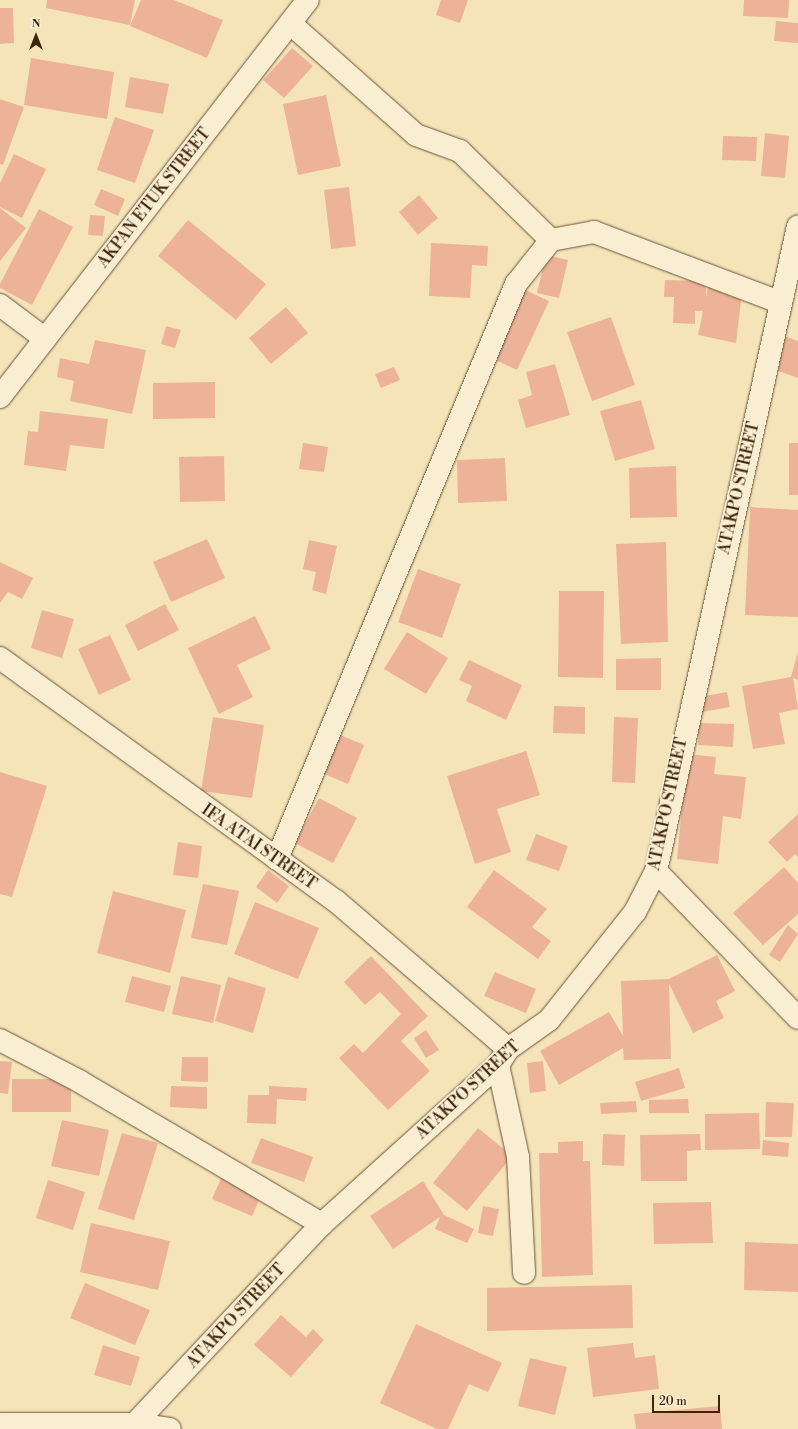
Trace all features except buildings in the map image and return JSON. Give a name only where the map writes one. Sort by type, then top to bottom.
[{"type":"street","name":"AKPAN ETUK STREET","points":[[0,397],[44,338],[291,24],[308,0]]},
{"type":"street","points":[[291,24],[416,134],[460,151],[552,240]]},
{"type":"street","name":"ATAKPO STREET","points":[[132,1427],[322,1224],[503,1057],[549,1020],[596,966],[636,912],[656,871],[779,302],[798,226]]},
{"type":"street","points":[[277,859],[516,284],[552,240],[594,232],[779,302]]},
{"type":"street","points":[[0,305],[44,338]]},
{"type":"street","name":"IFA ATAI STREET","points":[[0,658],[341,906],[503,1057]]},
{"type":"street","points":[[656,871],[798,1018]]},
{"type":"street","points":[[0,1040],[79,1081],[322,1224]]},
{"type":"street","points":[[503,1057],[518,1157],[524,1273]]},
{"type":"street","points":[[0,1424],[170,1429]]}]
